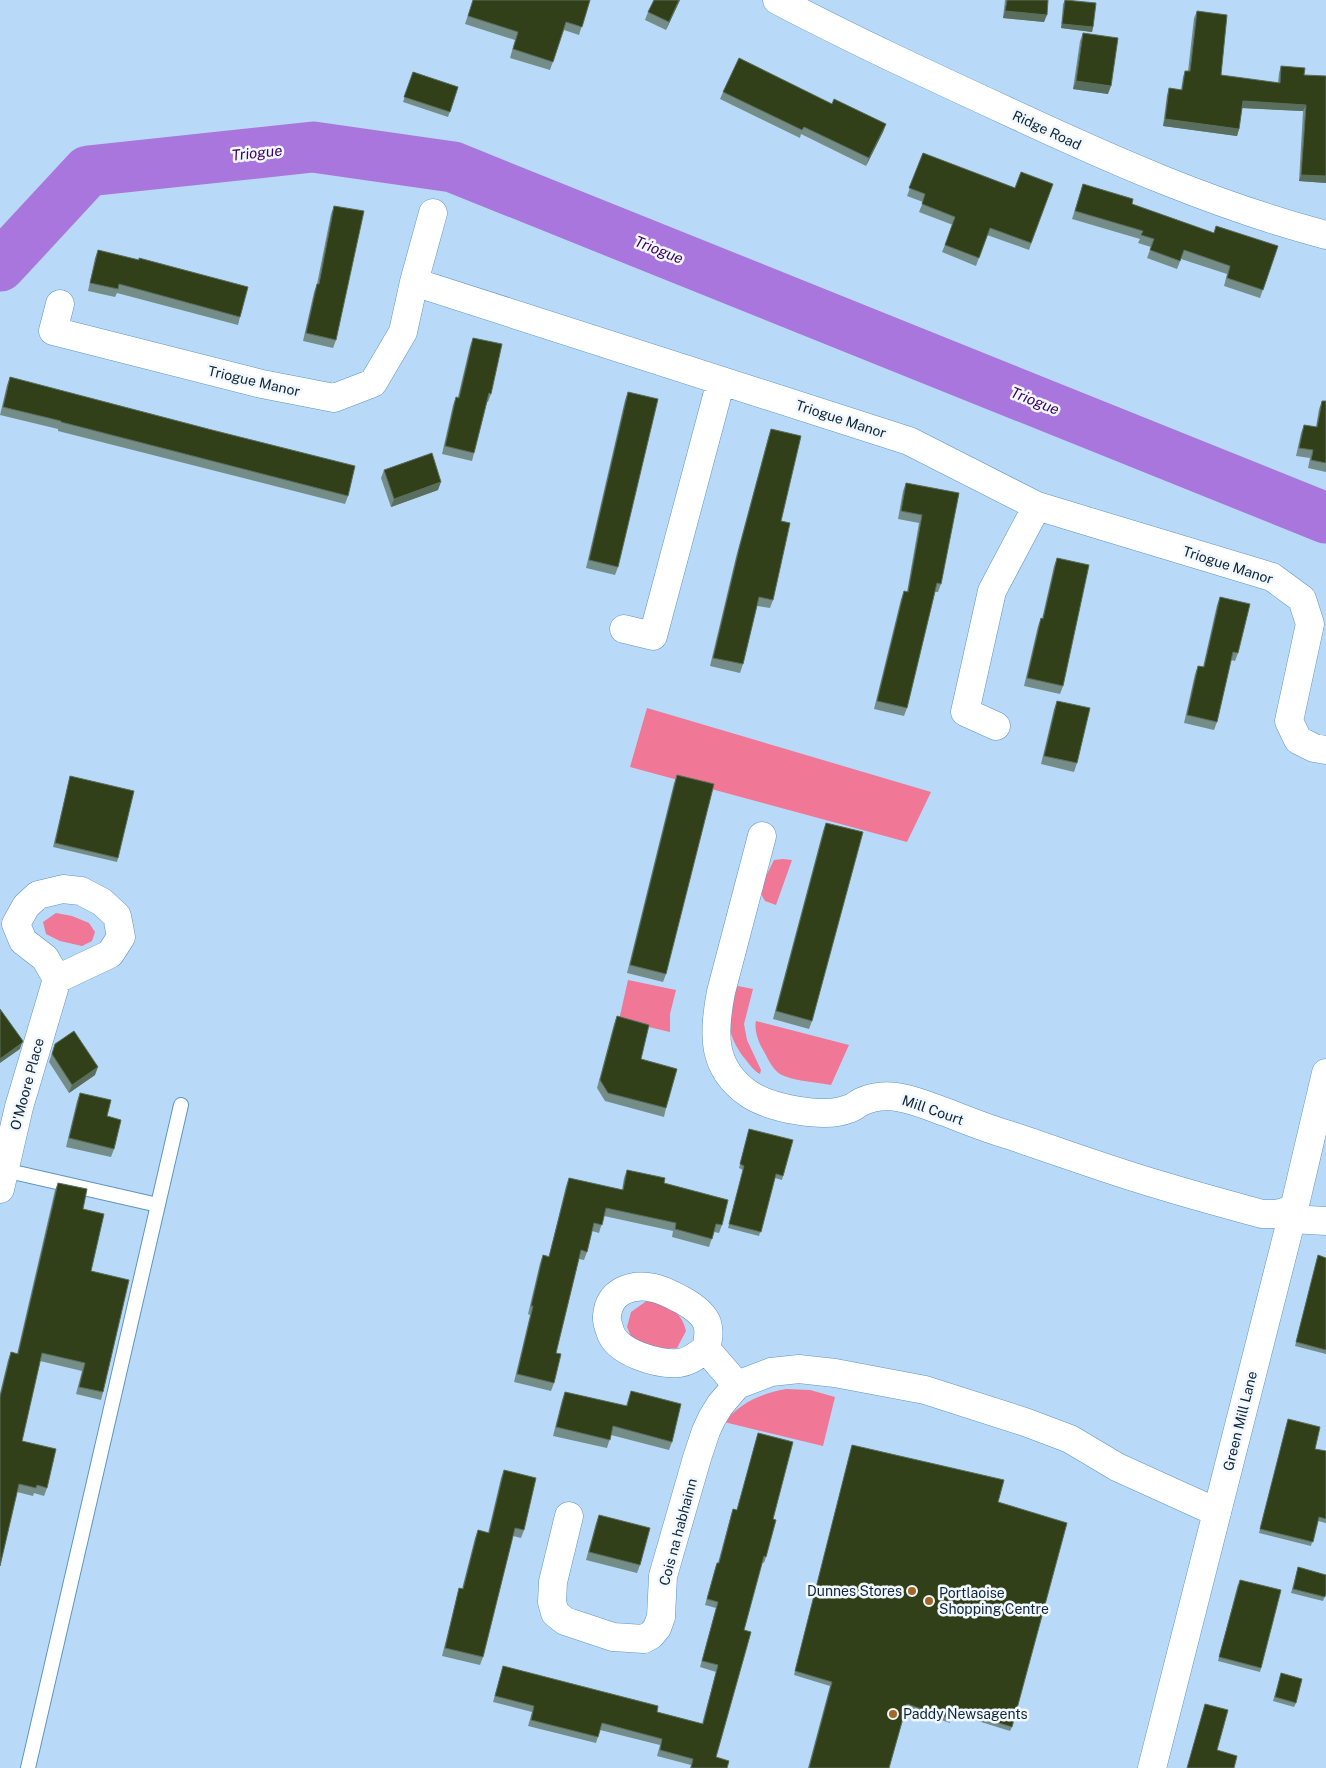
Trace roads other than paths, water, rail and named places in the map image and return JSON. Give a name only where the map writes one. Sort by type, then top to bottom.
[{"type":"street","name":"Ridge Road","points":[[777,0],[939,80],[1132,168],[1277,222],[1326,235]]},
{"type":"street","name":"Triogue Manor","points":[[60,304],[53,331],[262,384],[334,398],[373,382],[403,332],[414,282],[433,213]]},
{"type":"street","name":"Triogue Manor","points":[[414,282],[909,441],[1037,506],[1272,577],[1302,599],[1310,624],[1289,722],[1298,740],[1314,748],[1326,750]]},
{"type":"street","points":[[624,629],[652,636],[722,382]]},
{"type":"street","points":[[996,726],[965,712],[992,591],[1024,534],[1037,506]]},
{"type":"street","name":"Mill Court","points":[[762,836],[720,992],[716,1016],[716,1038],[720,1059],[732,1078],[750,1094],[787,1107],[823,1113],[848,1110],[860,1102],[874,1097],[884,1096],[907,1099],[981,1126],[1163,1186],[1262,1214],[1293,1214],[1326,1222]]},
{"type":"street","name":"O'Moore Place","points":[[1,1176],[57,978]]},
{"type":"street","name":"Green Mill Lane","points":[[1152,1768],[1293,1214],[1326,1073]]},
{"type":"street","points":[[706,1349],[737,1385],[771,1372],[799,1369],[835,1372],[925,1390],[1025,1422],[1070,1439],[1117,1466],[1217,1511]]},
{"type":"street","name":"Cois na habhainn","points":[[569,1516],[553,1582],[552,1602],[556,1613],[565,1621],[613,1637],[644,1640],[657,1628],[661,1617],[663,1576],[706,1431],[720,1405],[737,1385]]},
{"type":"lane","points":[[28,1768],[181,1106]]},
{"type":"lane","points":[[1,1176],[158,1205]]},
{"type":"waterway","name":"Triogue","points":[[0,266],[88,171],[313,147],[453,167],[1326,518]]},
{"type":"place","name":"Dunnes Stores","points":[[912,1591]]},
{"type":"place","name":"Portlaoise Shopping Centre","points":[[929,1601]]},
{"type":"place","name":"Paddy Newsagents","points":[[893,1714]]}]
